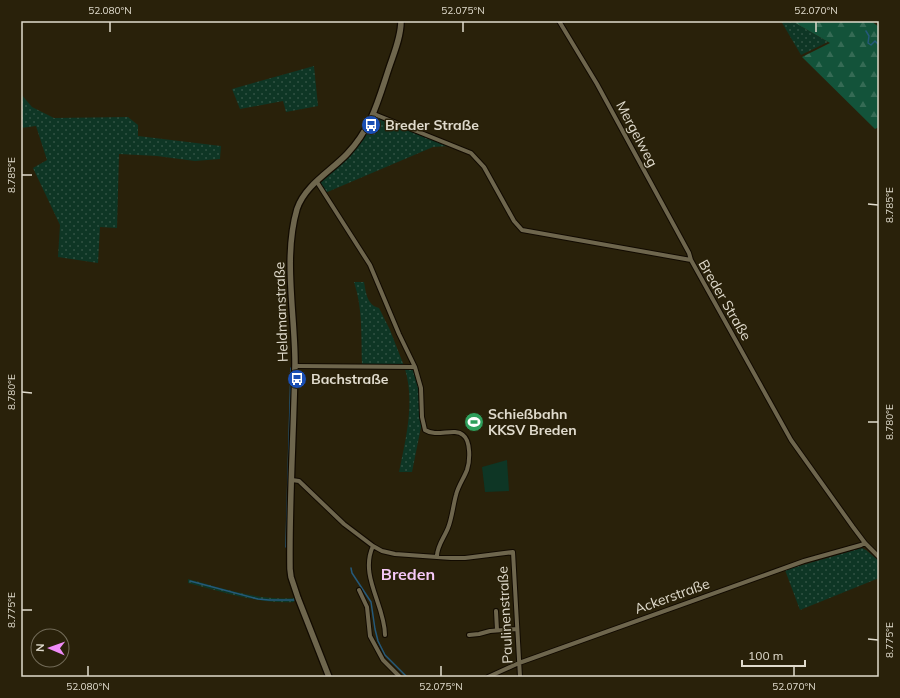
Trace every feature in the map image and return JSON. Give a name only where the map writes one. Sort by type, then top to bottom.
[{"type":"main road","name":"Heldmanstraße","points":[[329,677],[291,577],[290,558],[295,366],[291,240],[298,207],[309,190],[347,154],[361,138],[374,114],[396,48],[401,21]]},
{"type":"street","name":"Mergelweg","points":[[559,21],[597,84],[689,253],[691,260]]},
{"type":"street","name":"Breder Straße","points":[[374,114],[471,152],[478,158],[484,167],[514,221],[522,230],[691,260],[791,440],[865,543],[879,556]]},
{"type":"street","points":[[292,480],[299,481],[344,524],[382,551],[394,554],[437,556],[437,551],[449,524],[456,494],[468,468],[468,440],[462,433],[434,434],[425,430],[422,417],[420,388],[415,367],[399,334],[370,265],[317,182]]},
{"type":"street","points":[[295,366],[415,367]]},
{"type":"street","name":"Ackerstraße","points":[[488,677],[519,663],[804,561],[865,543]]},
{"type":"street","points":[[373,546],[371,550],[369,575],[385,624],[385,635]]},
{"type":"street","name":"Paulinenstraße","points":[[437,556],[464,558],[513,552],[520,677]]},
{"type":"street","points":[[359,590],[367,606],[370,636],[383,660],[400,677]]},
{"type":"street","points":[[496,611],[497,630]]},
{"type":"street","points":[[469,635],[497,630],[517,630]]},
{"type":"green space","points":[[781,21],[792,21],[828,42],[801,55]]},
{"type":"green space","points":[[792,21],[871,21],[879,27],[879,127],[875,129],[802,57],[830,43]]},
{"type":"green space","points":[[314,66],[318,106],[286,112],[283,101],[240,109],[232,89]]},
{"type":"green space","points":[[21,94],[32,107],[54,118],[128,117],[138,125],[138,136],[221,146],[220,159],[195,161],[157,156],[119,154],[117,228],[100,227],[98,263],[58,257],[60,225],[33,168],[47,160],[36,126],[21,128]]},
{"type":"green space","points":[[379,118],[449,146],[433,147],[325,193],[320,185],[320,181],[362,139],[373,121]]},
{"type":"green space","points":[[354,282],[364,282],[368,298],[372,304],[379,308],[390,330],[404,366],[362,366],[359,302]]},
{"type":"green space","points":[[405,369],[414,369],[419,387],[421,427],[412,472],[399,472],[407,433],[409,407],[408,382]]},
{"type":"green space","points":[[507,460],[509,491],[485,492],[482,467]]},
{"type":"green space","points":[[862,548],[879,561],[879,578],[800,610],[785,570]]},
{"type":"green space","points":[[188,579],[254,596],[268,598],[295,598],[294,602],[254,599],[188,583]]},
{"type":"waterway","points":[[866,31],[869,36],[868,43],[871,45],[875,41],[879,45]]},
{"type":"waterway","points":[[286,547],[291,368]]},
{"type":"waterway","points":[[351,568],[352,573],[371,602],[378,641],[385,655],[407,677]]},
{"type":"waterway","points":[[190,581],[258,599],[294,600]]},
{"type":"place","name":"Breder Straße","points":[[371,125]]},
{"type":"place","name":"Bachstraße","points":[[297,379]]},
{"type":"place","name":"Schießbahn KKSV Breden","points":[[474,422]]},
{"type":"district","name":"Breden","points":[[408,574]]}]
